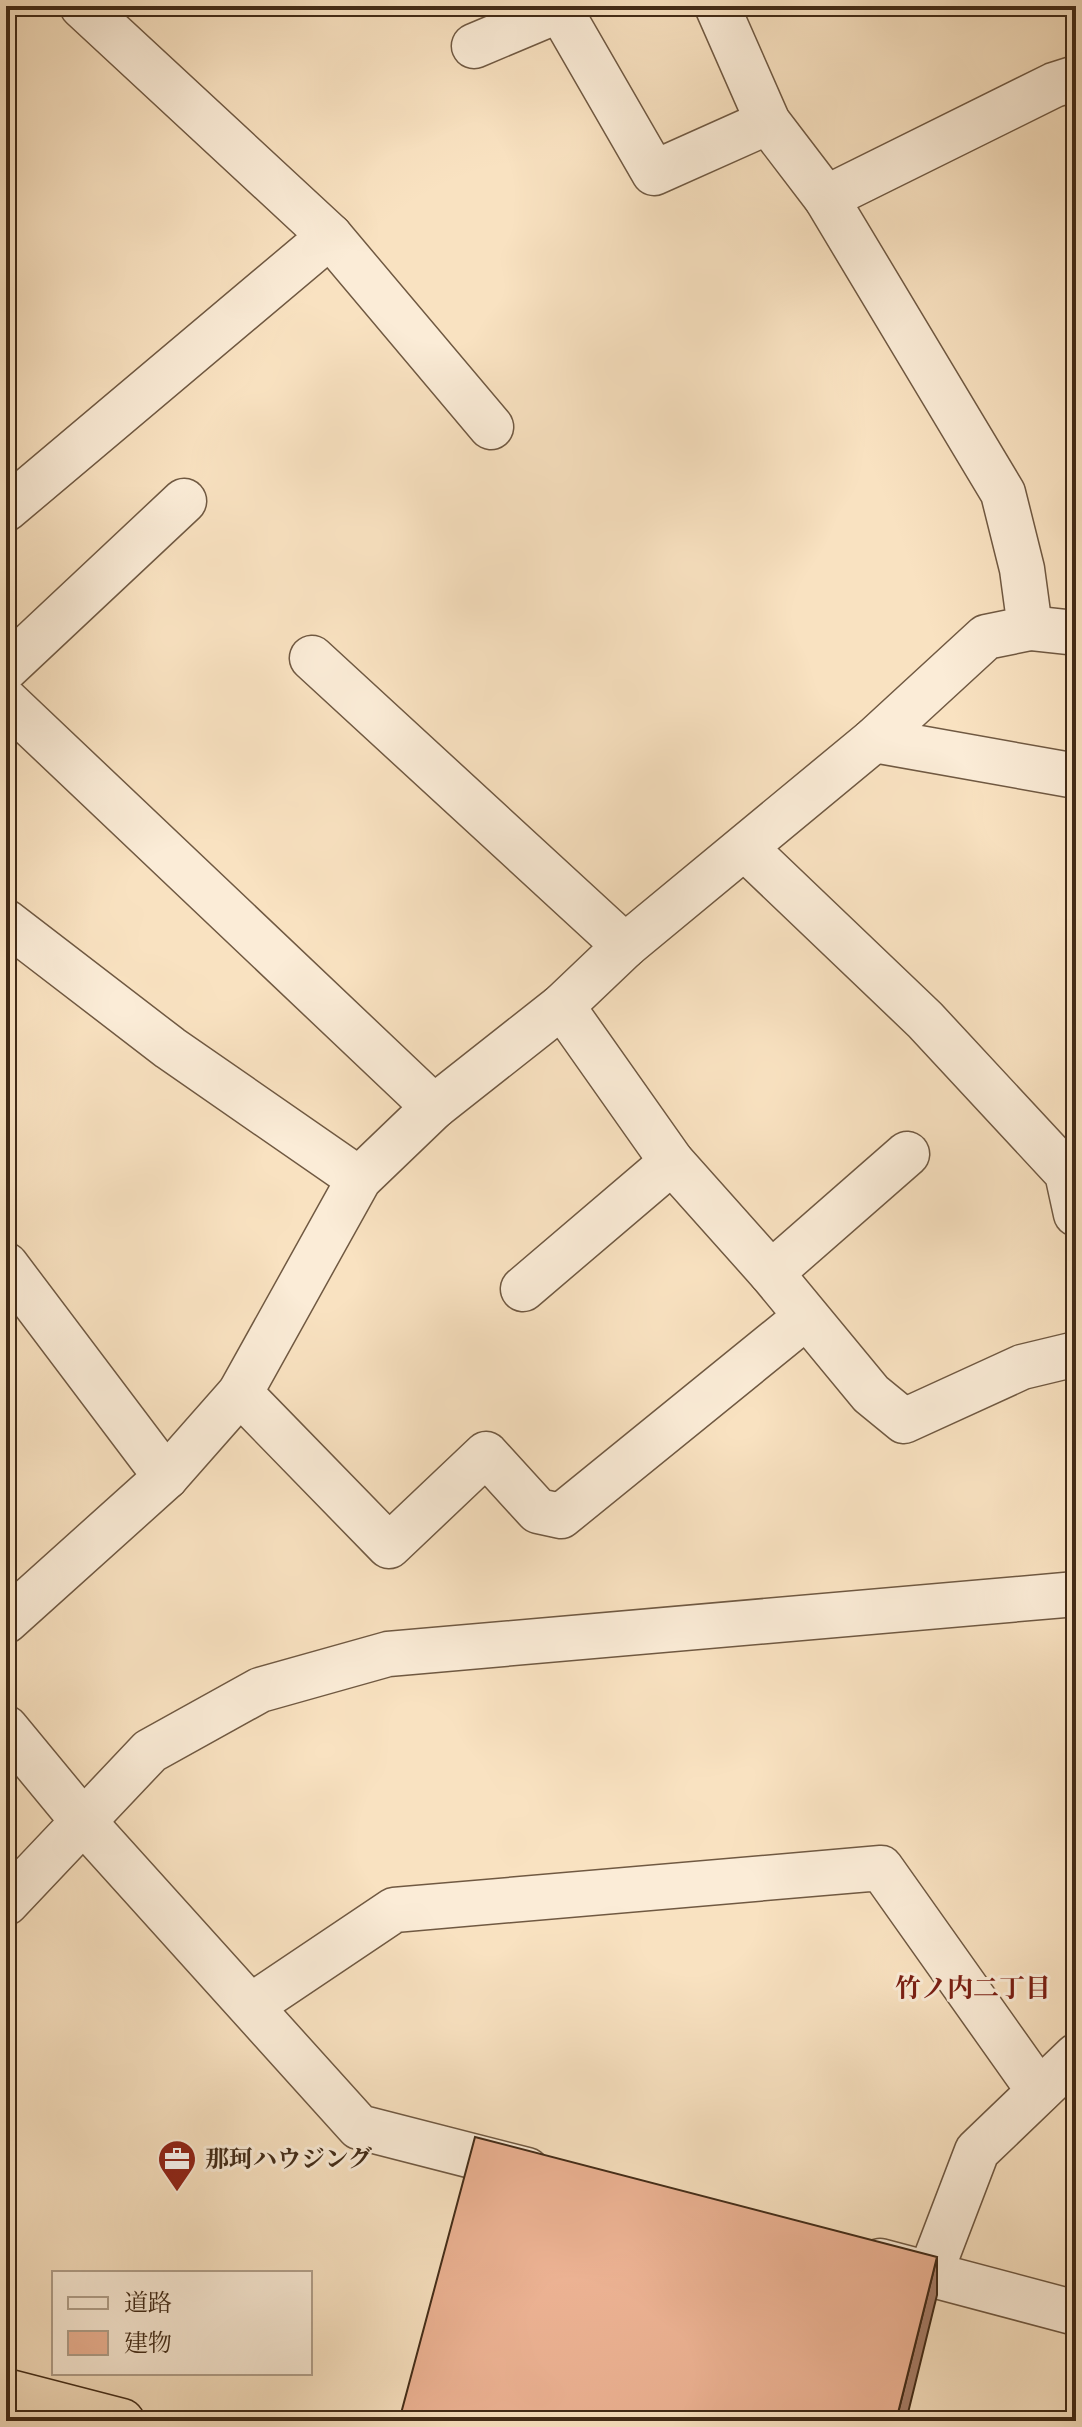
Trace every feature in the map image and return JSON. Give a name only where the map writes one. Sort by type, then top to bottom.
[{"type":"highway","points":[[6,2391],[122,2421]]},
{"type":"street","points":[[82,6],[330,236],[491,427]]},
{"type":"street","points":[[717,6],[768,122],[826,198],[1003,493],[1022,569],[1030,628]]},
{"type":"street","points":[[474,46],[564,8],[654,173],[768,122]]},
{"type":"street","points":[[826,198],[1054,85],[1076,78]]},
{"type":"street","points":[[6,509],[330,236]]},
{"type":"street","points":[[6,668],[184,501]]},
{"type":"street","points":[[6,1621],[166,1477],[240,1393],[359,1179],[434,1107],[562,1006],[625,946],[874,740],[986,637],[1030,628],[1076,633]]},
{"type":"street","points":[[312,658],[625,946]]},
{"type":"street","points":[[6,701],[434,1107]]},
{"type":"street","points":[[874,740],[1076,776]]},
{"type":"street","points":[[745,848],[925,1020],[1067,1173],[1076,1214]]},
{"type":"street","points":[[6,922],[170,1048],[359,1179]]},
{"type":"street","points":[[562,1006],[672,1162],[771,1273],[871,1394],[904,1421],[1022,1367],[1076,1354]]},
{"type":"street","points":[[771,1273],[907,1154]]},
{"type":"street","points":[[523,1289],[672,1162]]},
{"type":"street","points":[[6,1265],[166,1477]]},
{"type":"street","points":[[240,1393],[389,1546],[486,1454],[538,1511],[561,1516],[806,1317]]},
{"type":"street","points":[[6,1903],[150,1751],[260,1690],[388,1654],[1076,1594]]},
{"type":"street","points":[[6,1728],[82,1820],[359,2127],[560,2178]]},
{"type":"street","points":[[251,2006],[394,1910],[881,1868],[1039,2091]]},
{"type":"street","points":[[930,2274],[977,2151],[1076,2056]]},
{"type":"street","points":[[837,2250],[1076,2313]]},
{"type":"building","points":[[475,2137],[937,2257],[896,2421],[399,2421]]},
{"type":"building","points":[[1024,2415],[1048,2421],[1023,2421]]},
{"type":"place","name":"那珂ハウジング","points":[[177,2193]]},
{"type":"district","name":"竹ノ内二丁目","points":[[973,1988]]}]
